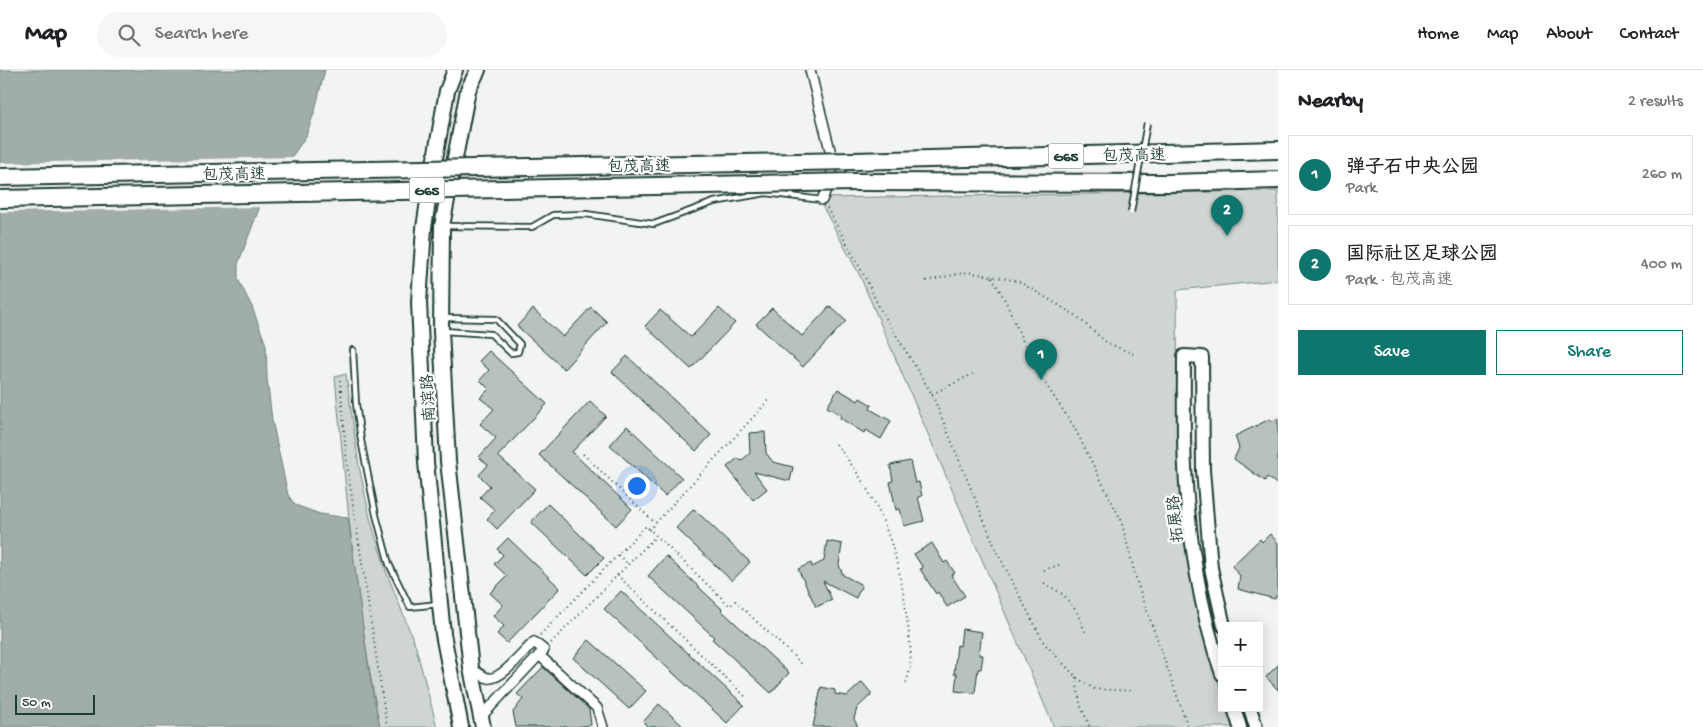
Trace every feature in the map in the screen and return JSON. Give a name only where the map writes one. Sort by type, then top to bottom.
[{"type":"highway","name":"包茂高速","points":[[0,177],[854,161],[1278,150]]},
{"type":"highway","name":"包茂高速","points":[[0,199],[854,182],[1278,180]]},
{"type":"main road","name":"南滨路","points":[[456,70],[447,92],[431,181],[424,228],[419,302],[426,462],[444,634],[461,727]]},
{"type":"main road","name":"南滨路","points":[[478,70],[468,90],[442,226],[441,324],[448,460],[471,668],[482,722]]},
{"type":"main road","name":"拓展路","points":[[1218,663],[1196,569],[1185,468],[1184,356],[1202,357],[1204,480],[1211,568],[1223,622]]},
{"type":"main road","points":[[1235,712],[1240,727]]},
{"type":"main road","points":[[1251,712],[1256,727]]},
{"type":"street","points":[[810,70],[831,154],[832,174],[822,200]]},
{"type":"street","points":[[471,668],[486,678],[494,679],[503,673],[534,642],[541,653],[597,708],[603,727]]},
{"type":"street","points":[[482,722],[541,653]]},
{"type":"lane","points":[[1131,212],[1147,123]]},
{"type":"lane","points":[[442,226],[532,227],[553,215],[586,214],[654,224],[714,202],[766,193],[822,200]]},
{"type":"lane","points":[[496,319],[520,344],[518,352],[510,352],[491,334],[441,324],[496,319]]},
{"type":"lane","points":[[354,350],[356,404],[361,440],[376,515],[390,564],[410,607],[440,603]]},
{"type":"path","points":[[822,200],[864,275],[879,307],[932,394],[996,552],[1044,643],[1076,677],[1094,689],[1132,691]]},
{"type":"path","points":[[926,281],[968,272],[1018,281],[1075,315],[1106,342],[1133,354]]},
{"type":"path","points":[[992,276],[1006,302],[1034,367],[1073,425],[1122,520],[1137,582],[1188,727]]},
{"type":"path","points":[[932,394],[973,374]]},
{"type":"path","points":[[340,380],[350,484],[387,727]]},
{"type":"path","points":[[649,530],[769,400]]},
{"type":"path","points":[[836,444],[852,463],[868,491],[886,524],[896,553],[904,590],[911,650],[910,671],[906,683]]},
{"type":"path","points":[[583,454],[656,523]]},
{"type":"path","points":[[534,642],[646,526],[730,606],[735,601],[803,665]]},
{"type":"path","points":[[541,653],[656,536]]},
{"type":"path","points":[[618,555],[628,564]]},
{"type":"path","points":[[1044,570],[1062,564]]},
{"type":"path","points":[[617,575],[747,698]]},
{"type":"path","points":[[1044,583],[1064,595],[1077,612],[1086,634]]},
{"type":"path","points":[[1076,677],[1080,704],[1090,727]]},
{"type":"shaded area","points":[[0,70],[325,70],[306,136],[262,201],[238,264],[238,279],[252,307],[266,345],[267,378],[272,420],[288,495],[295,505],[320,514],[348,518],[370,678],[380,727],[0,727]]},
{"type":"shaded area","points":[[1278,191],[1278,280],[1177,290],[1178,469],[1189,568],[1210,660],[1218,682],[1218,712],[1228,712],[1233,727],[1054,727],[860,276],[818,198]]},
{"type":"shaded area","points":[[346,374],[359,466],[370,518],[386,571],[415,644],[437,727],[380,727],[359,597],[339,421],[335,377]]},
{"type":"pier","points":[[295,157],[262,207],[0,212],[0,163]]},
{"type":"building","points":[[830,306],[846,321],[803,367],[756,324],[772,308],[802,336]]},
{"type":"building","points":[[591,307],[607,322],[564,369],[517,326],[533,309],[563,337]]},
{"type":"building","points":[[719,308],[735,323],[691,369],[645,326],[660,310],[691,337]]},
{"type":"building","points":[[489,351],[547,404],[498,456],[535,489],[497,529],[487,519],[495,510],[480,497],[490,486],[479,475],[488,465],[479,457],[496,438],[480,424],[494,409],[480,398],[489,389],[480,380],[489,370],[479,361]]},
{"type":"building","points":[[627,356],[711,435],[696,451],[612,372]]},
{"type":"building","points":[[838,389],[858,401],[860,398],[872,405],[870,409],[891,421],[881,439],[866,430],[864,433],[840,418],[841,415],[827,407]]},
{"type":"building","points":[[590,401],[606,416],[572,452],[632,509],[616,526],[539,455]]},
{"type":"building","points":[[1278,418],[1278,485],[1267,477],[1265,481],[1234,459],[1239,448],[1235,436],[1270,419],[1271,422]]},
{"type":"building","points":[[627,426],[682,478],[665,496],[610,445]]},
{"type":"building","points":[[765,432],[766,453],[773,462],[793,467],[790,481],[754,472],[767,489],[753,500],[727,467],[738,458],[741,461],[750,453],[749,433]]},
{"type":"building","points":[[910,461],[915,483],[919,482],[922,496],[918,497],[924,521],[904,526],[900,509],[896,510],[890,482],[893,481],[890,465]]},
{"type":"building","points":[[548,504],[604,558],[587,575],[531,522]]},
{"type":"building","points":[[694,509],[750,562],[732,581],[676,528]]},
{"type":"building","points":[[1270,534],[1278,543],[1278,596],[1275,599],[1238,589],[1240,576],[1232,566],[1260,539],[1262,542]]},
{"type":"building","points":[[508,538],[560,588],[507,643],[497,634],[504,626],[493,616],[503,605],[490,593],[507,576],[494,564],[503,555],[497,549]]},
{"type":"building","points":[[827,541],[842,544],[839,565],[843,575],[862,585],[856,598],[823,581],[832,600],[816,607],[798,569],[811,563],[812,567],[824,561]]},
{"type":"building","points":[[932,543],[944,563],[947,561],[955,573],[951,575],[965,596],[947,607],[920,569],[923,568],[914,554]]},
{"type":"building","points":[[666,556],[789,673],[771,693],[712,639],[714,637],[648,576]]},
{"type":"building","points":[[621,591],[744,705],[727,723],[604,609]]},
{"type":"building","points":[[962,629],[982,632],[979,655],[983,655],[981,669],[978,669],[975,693],[955,691],[957,674],[954,674],[957,645],[960,646]]},
{"type":"building","points":[[589,640],[646,691],[629,709],[573,658]]},
{"type":"building","points":[[1278,665],[1278,690],[1266,677]]},
{"type":"building","points":[[543,667],[589,709],[591,725],[576,727],[516,727],[513,712],[523,699],[517,694]]},
{"type":"building","points":[[862,682],[872,694],[857,708],[854,719],[858,727],[813,727],[821,687],[835,690],[835,694],[847,696]]},
{"type":"building","points":[[659,704],[684,727],[648,727],[643,722]]},
{"type":"place","name":"国际社区足球公园","points":[[1227,236]]},
{"type":"place","name":"弹子石中央公园","points":[[1041,380]]}]
